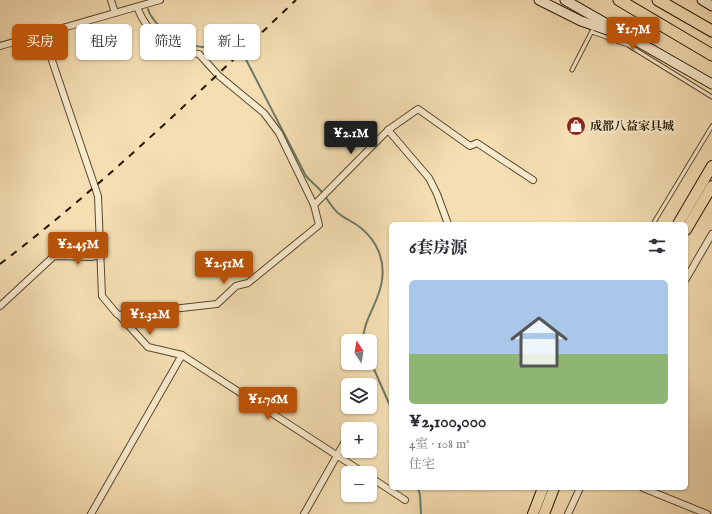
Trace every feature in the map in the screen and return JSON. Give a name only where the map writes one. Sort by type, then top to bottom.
[{"type":"highway","points":[[619,0],[712,55]]},
{"type":"highway","points":[[658,0],[712,31]]},
{"type":"main road","points":[[539,0],[581,21],[593,29],[632,38]]},
{"type":"main road","points":[[565,0],[712,84]]},
{"type":"main road","points":[[702,0],[712,6]]},
{"type":"main road","points":[[679,222],[712,166]]},
{"type":"main road","points":[[688,227],[712,186]]},
{"type":"main road","points":[[533,514],[542,490]]},
{"type":"main road","points":[[544,514],[553,490]]},
{"type":"street","points":[[111,0],[115,13]]},
{"type":"street","points":[[68,27],[160,0]]},
{"type":"street","points":[[119,315],[217,304],[236,286],[248,283],[320,225],[314,205],[279,133],[264,113],[218,75],[199,54],[188,53],[175,48],[157,37],[144,22],[137,7]]},
{"type":"street","points":[[0,46],[12,43]]},
{"type":"street","points":[[52,60],[98,196],[102,296],[148,347],[182,355],[353,466]]},
{"type":"street","points":[[314,205],[388,130],[418,109],[470,146],[477,143],[533,180]]},
{"type":"street","points":[[388,130],[429,178],[447,222]]},
{"type":"street","points":[[688,276],[712,234]]},
{"type":"street","points":[[0,306],[54,256],[91,257],[101,255]]},
{"type":"street","points":[[91,514],[182,355]]},
{"type":"street","points":[[304,514],[341,449]]},
{"type":"street","points":[[377,482],[389,489]]},
{"type":"street","points":[[390,490],[405,500]]},
{"type":"street","points":[[568,514],[579,490]]},
{"type":"street","points":[[648,490],[707,514]]},
{"type":"lane","points":[[572,70],[593,29],[628,45],[712,97]]},
{"type":"lane","points":[[654,222],[712,126]]},
{"type":"waterway","points":[[148,9],[161,27],[189,44],[202,47],[225,45],[239,46],[306,176],[321,191],[336,211],[367,233],[379,251],[383,273],[381,288],[368,318],[364,334]]},
{"type":"waterway","points":[[374,370],[389,403]]},
{"type":"waterway","points":[[419,490],[421,514]]},
{"type":"railway","points":[[0,264],[77,202],[188,102],[296,0]]},
{"type":"place","name":"成都八益家具城","points":[[576,126]]}]
